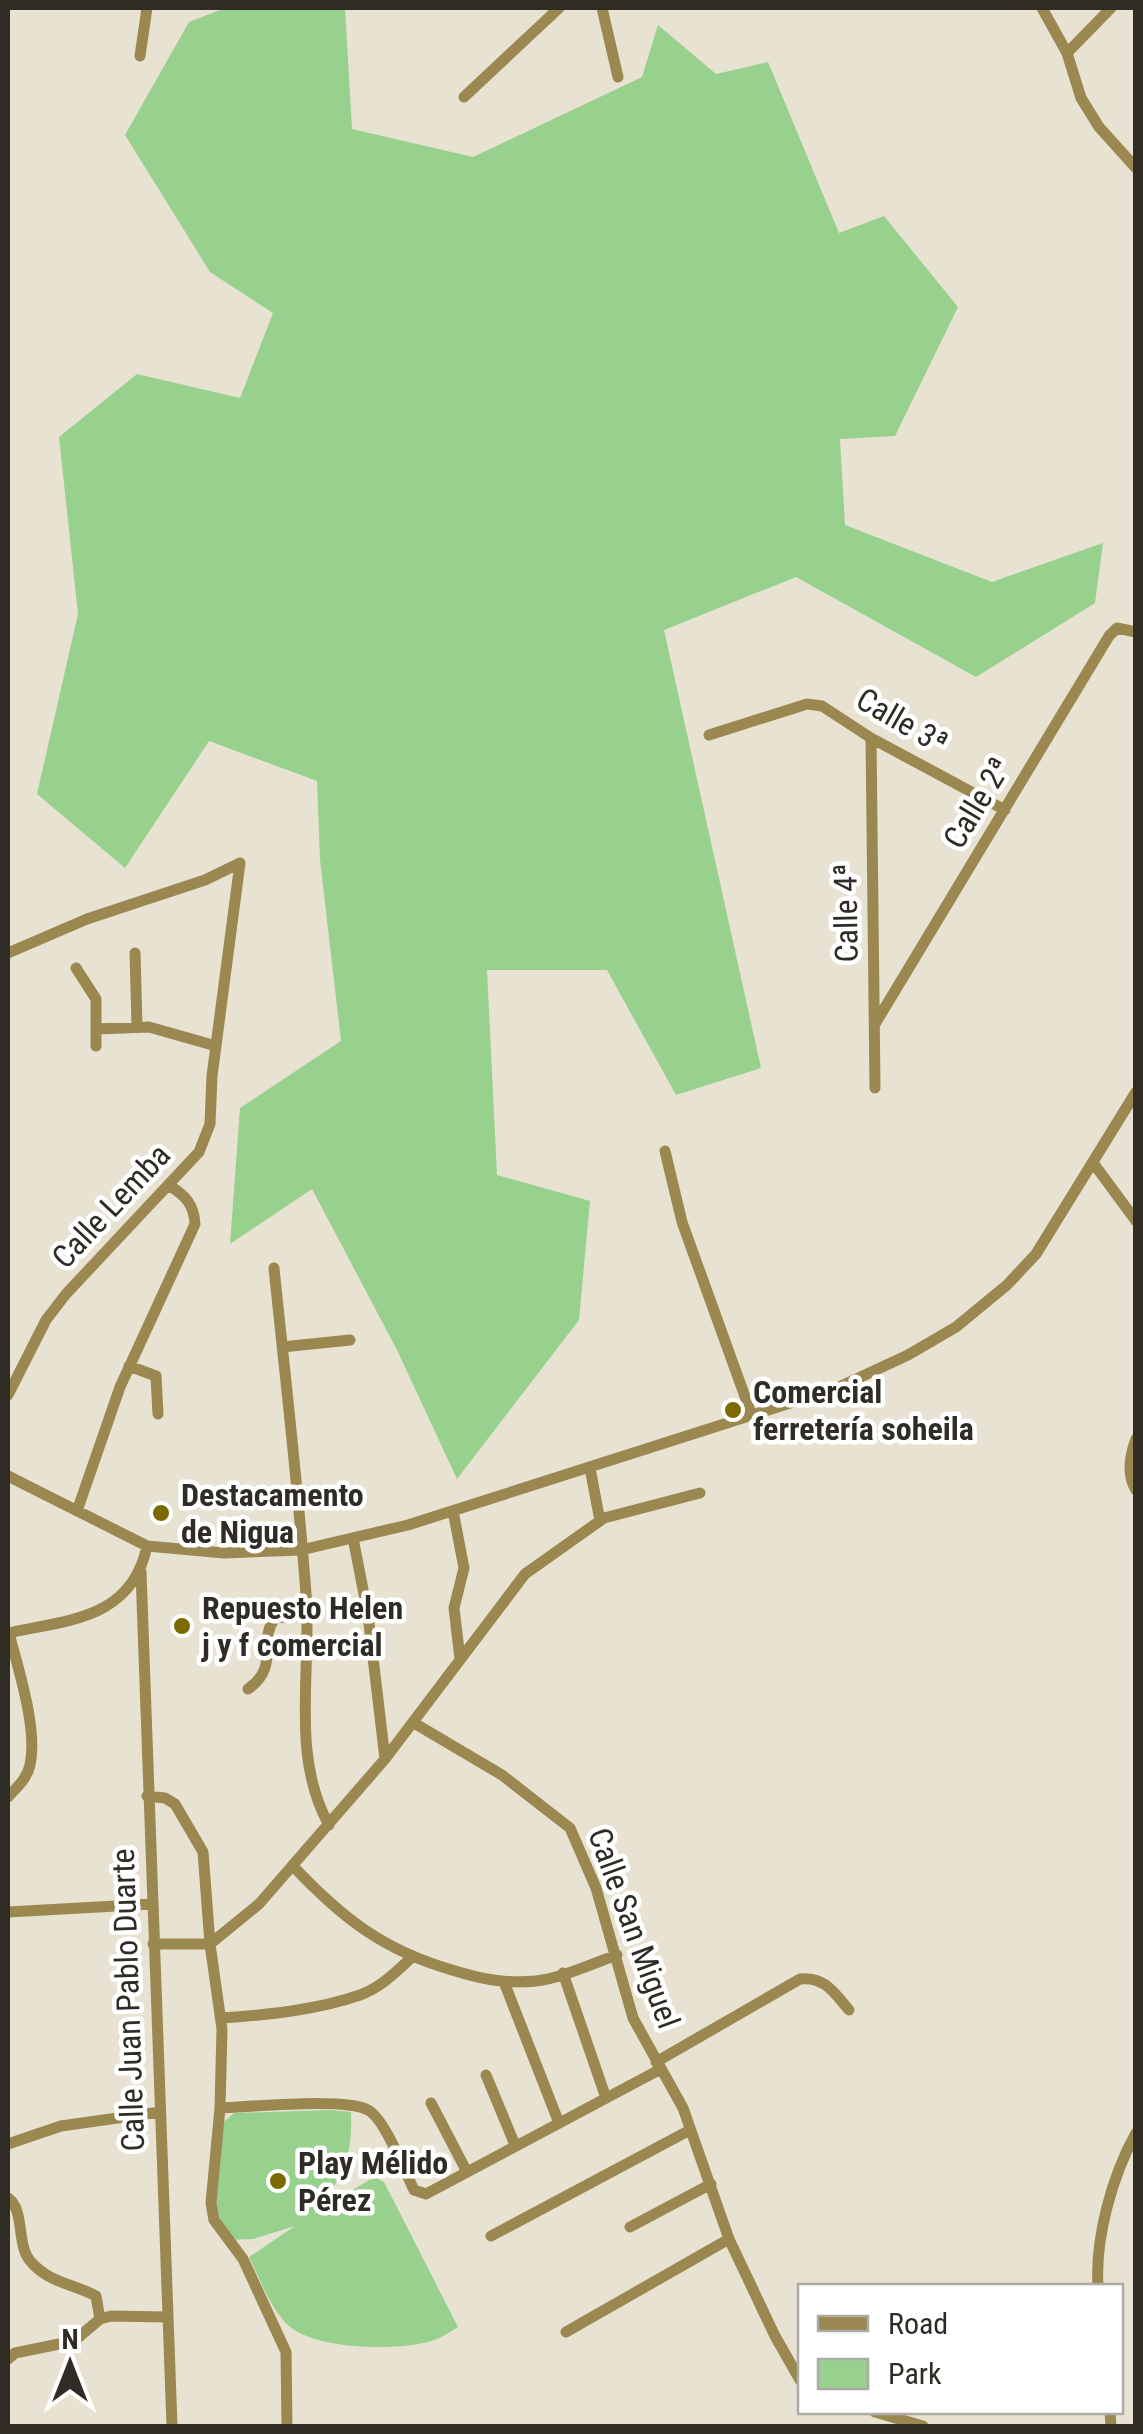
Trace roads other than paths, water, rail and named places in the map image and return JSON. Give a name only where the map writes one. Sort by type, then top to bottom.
[{"type":"street","points":[[140,56],[147,8]]},
{"type":"street","points":[[464,98],[559,8]]},
{"type":"street","points":[[602,8],[618,78]]},
{"type":"street","points":[[1042,8],[1068,53],[1081,98],[1099,127],[1136,168]]},
{"type":"street","points":[[1068,53],[1111,8]]},
{"type":"street","name":"Calle 2ª","points":[[875,1024],[1109,636],[1117,628],[1136,632]]},
{"type":"street","name":"Calle 3ª","points":[[710,735],[808,704],[822,706],[871,738],[1005,810]]},
{"type":"street","name":"Calle 4ª","points":[[871,738],[875,1088]]},
{"type":"street","name":"Calle Lemba","points":[[8,953],[87,919],[206,880],[240,864],[210,1124],[199,1152],[46,1320],[8,1394]]},
{"type":"street","points":[[136,953],[138,1026]]},
{"type":"street","points":[[76,968],[96,999],[96,1046]]},
{"type":"street","points":[[96,1028],[150,1027],[216,1046]]},
{"type":"street","points":[[8,1476],[147,1546],[224,1553],[301,1550],[453,1511],[752,1416],[870,1375],[956,1327],[1007,1285],[1036,1254],[1136,1092]]},
{"type":"street","points":[[665,1151],[682,1222],[752,1416]]},
{"type":"street","points":[[1094,1164],[1136,1221]]},
{"type":"street","points":[[77,1511],[130,1366],[195,1224],[194,1212],[185,1196],[170,1186]]},
{"type":"street","points":[[274,1268],[306,1615],[306,1742],[310,1782],[316,1803],[330,1825]]},
{"type":"street","points":[[282,1348],[350,1340]]},
{"type":"street","points":[[130,1366],[156,1376],[158,1414]]},
{"type":"street","points":[[1136,1438],[1130,1458],[1131,1483],[1136,1490]]},
{"type":"street","points":[[590,1468],[600,1522]]},
{"type":"street","points":[[153,1944],[210,1944],[259,1904],[385,1759],[525,1574],[600,1522],[700,1493]]},
{"type":"street","points":[[453,1511],[464,1568],[454,1608],[460,1659]]},
{"type":"street","points":[[353,1538],[368,1615],[385,1759]]},
{"type":"street","name":"Calle Juan Pablo Duarte","points":[[147,1546],[141,1572],[147,1796],[172,2426]]},
{"type":"street","points":[[8,1797],[22,1783],[30,1764],[26,1698],[8,1633],[82,1616],[110,1605],[141,1572]]},
{"type":"street","points":[[248,1689],[261,1680],[267,1664],[268,1627],[275,1618],[306,1615]]},
{"type":"street","name":"Calle San Miguel","points":[[414,1723],[502,1774],[570,1828],[596,1888],[633,2018],[682,2108],[729,2240],[774,2336],[798,2377]]},
{"type":"street","points":[[147,1796],[165,1798],[175,1804],[202,1852],[221,2018],[220,2108],[211,2203],[214,2220],[243,2259],[286,2352],[287,2426]]},
{"type":"street","points":[[293,1866],[329,1905],[374,1938],[410,1958],[490,1982],[540,1981],[617,1955]]},
{"type":"street","points":[[8,1912],[152,1904]]},
{"type":"street","points":[[221,2018],[259,2016],[362,1994],[389,1978],[410,1958]]},
{"type":"street","points":[[564,1973],[606,2098]]},
{"type":"street","points":[[220,2108],[342,2104],[367,2109],[378,2119],[414,2190],[432,2193],[606,2098],[800,1979],[827,1984],[849,2010]]},
{"type":"street","points":[[504,1982],[559,2123]]},
{"type":"street","points":[[486,2075],[516,2145]]},
{"type":"street","points":[[431,2103],[467,2172]]},
{"type":"street","points":[[8,2144],[61,2126],[160,2112]]},
{"type":"street","points":[[491,2236],[690,2130]]},
{"type":"street","points":[[1098,2284],[1104,2224],[1136,2133]]},
{"type":"street","points":[[630,2226],[711,2184]]},
{"type":"street","points":[[8,2198],[16,2207],[20,2236],[30,2262],[60,2284],[96,2296],[100,2319]]},
{"type":"street","points":[[566,2332],[729,2240]]},
{"type":"street","points":[[8,2359],[16,2353],[74,2341],[100,2319],[111,2316],[166,2318]]},
{"type":"street","points":[[882,2414],[923,2426]]},
{"type":"place","name":"Comercial ferretería soheila","points":[[733,1410]]},
{"type":"place","name":"Destacamento de Nigua","points":[[161,1513]]},
{"type":"place","name":"Repuesto Helen j y f comercial","points":[[182,1626]]},
{"type":"place","name":"Play Mélido Pérez","points":[[278,2181]]}]
